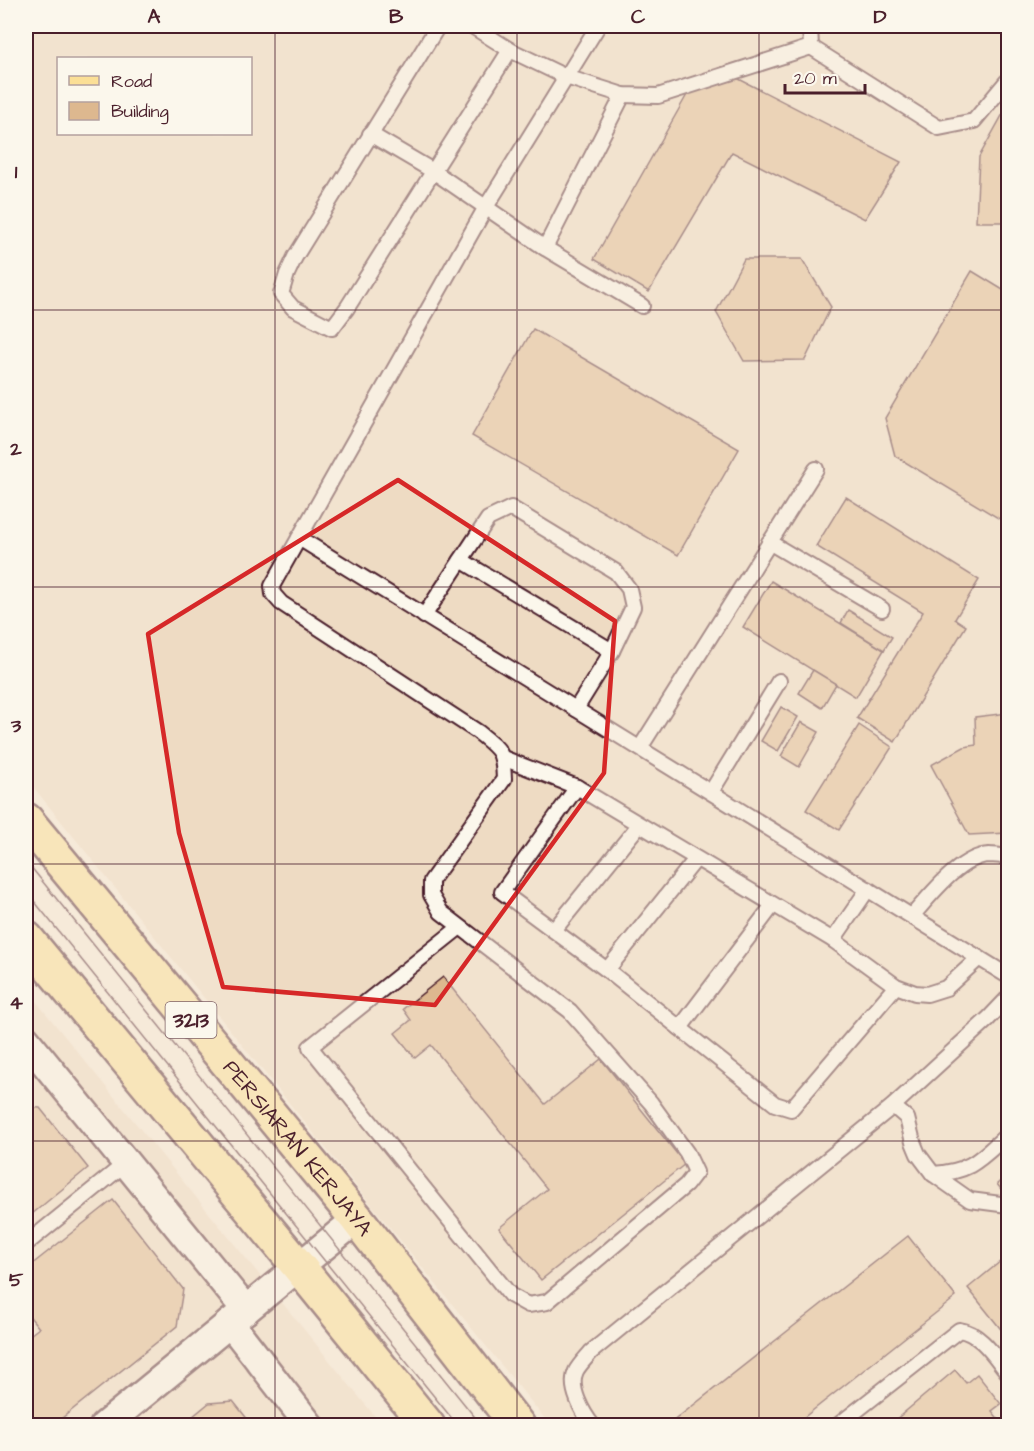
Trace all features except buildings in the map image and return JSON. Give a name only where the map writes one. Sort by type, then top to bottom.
[{"type":"main road","name":"PERSIARAN KERJAYA","points":[[26,820],[357,1219],[518,1425]]},
{"type":"main road","points":[[26,938],[428,1425]]},
{"type":"street","points":[[26,1040],[126,1163],[238,1316],[310,1425]]},
{"type":"street","points":[[104,1425],[357,1219]]},
{"type":"lane","points":[[438,26],[286,274],[281,294],[293,308],[332,328],[347,308],[510,50]]},
{"type":"lane","points":[[472,26],[510,50],[566,77],[623,95],[658,96],[811,47]]},
{"type":"lane","points":[[460,927],[310,1047],[510,1295],[528,1305],[547,1302],[686,1185],[696,1172],[687,1153],[651,1103],[570,1011],[441,912],[432,895],[431,881],[504,779],[503,758],[498,749],[478,732],[281,603],[273,594],[272,586],[486,207],[598,26]]},
{"type":"lane","points":[[810,26],[811,47]]},
{"type":"lane","points":[[811,47],[939,128],[974,122],[1008,80]]},
{"type":"lane","points":[[545,248],[623,95]]},
{"type":"lane","points":[[370,134],[433,171],[545,248],[642,306]]},
{"type":"lane","points":[[640,748],[816,469]]},
{"type":"lane","points":[[424,616],[488,519],[512,508],[616,572],[629,589],[633,607],[612,651],[576,709]]},
{"type":"lane","points":[[299,538],[1008,976]]},
{"type":"lane","points":[[769,542],[882,609]]},
{"type":"lane","points":[[461,560],[612,651]]},
{"type":"lane","points":[[711,792],[779,681]]},
{"type":"lane","points":[[503,758],[577,787],[833,940],[896,986],[915,993],[927,994],[946,988],[980,958]]},
{"type":"lane","points":[[577,787],[502,892],[607,970],[775,1104],[791,1109],[896,986]]},
{"type":"lane","points":[[554,930],[639,825]]},
{"type":"lane","points":[[912,916],[942,882],[960,866],[987,855],[1008,857]]},
{"type":"lane","points":[[607,970],[696,860]]},
{"type":"lane","points":[[833,940],[868,889]]},
{"type":"lane","points":[[680,1028],[773,905]]},
{"type":"lane","points":[[593,1425],[584,1414],[576,1396],[575,1373],[591,1352],[893,1106],[988,1020],[1008,998]]},
{"type":"lane","points":[[893,1106],[907,1118],[918,1154],[933,1174],[970,1200],[1008,1205]]},
{"type":"lane","points":[[933,1174],[949,1173],[970,1167],[1008,1134]]},
{"type":"lane","points":[[26,1244],[126,1163]]},
{"type":"lane","points":[[837,1425],[959,1330],[968,1331],[986,1345],[1008,1373]]},
{"type":"highlighted area","points":[[398,480],[615,621],[604,773],[435,1005],[223,987],[179,833],[148,634]]},
{"type":"shaded area","points":[[26,26],[1008,26],[1008,1425],[550,1425],[26,778]]},
{"type":"shaded area","points":[[26,989],[382,1425],[26,1425]]},
{"type":"tram line","points":[[26,861],[482,1426]]},
{"type":"tram line","points":[[26,891],[458,1426]]}]
